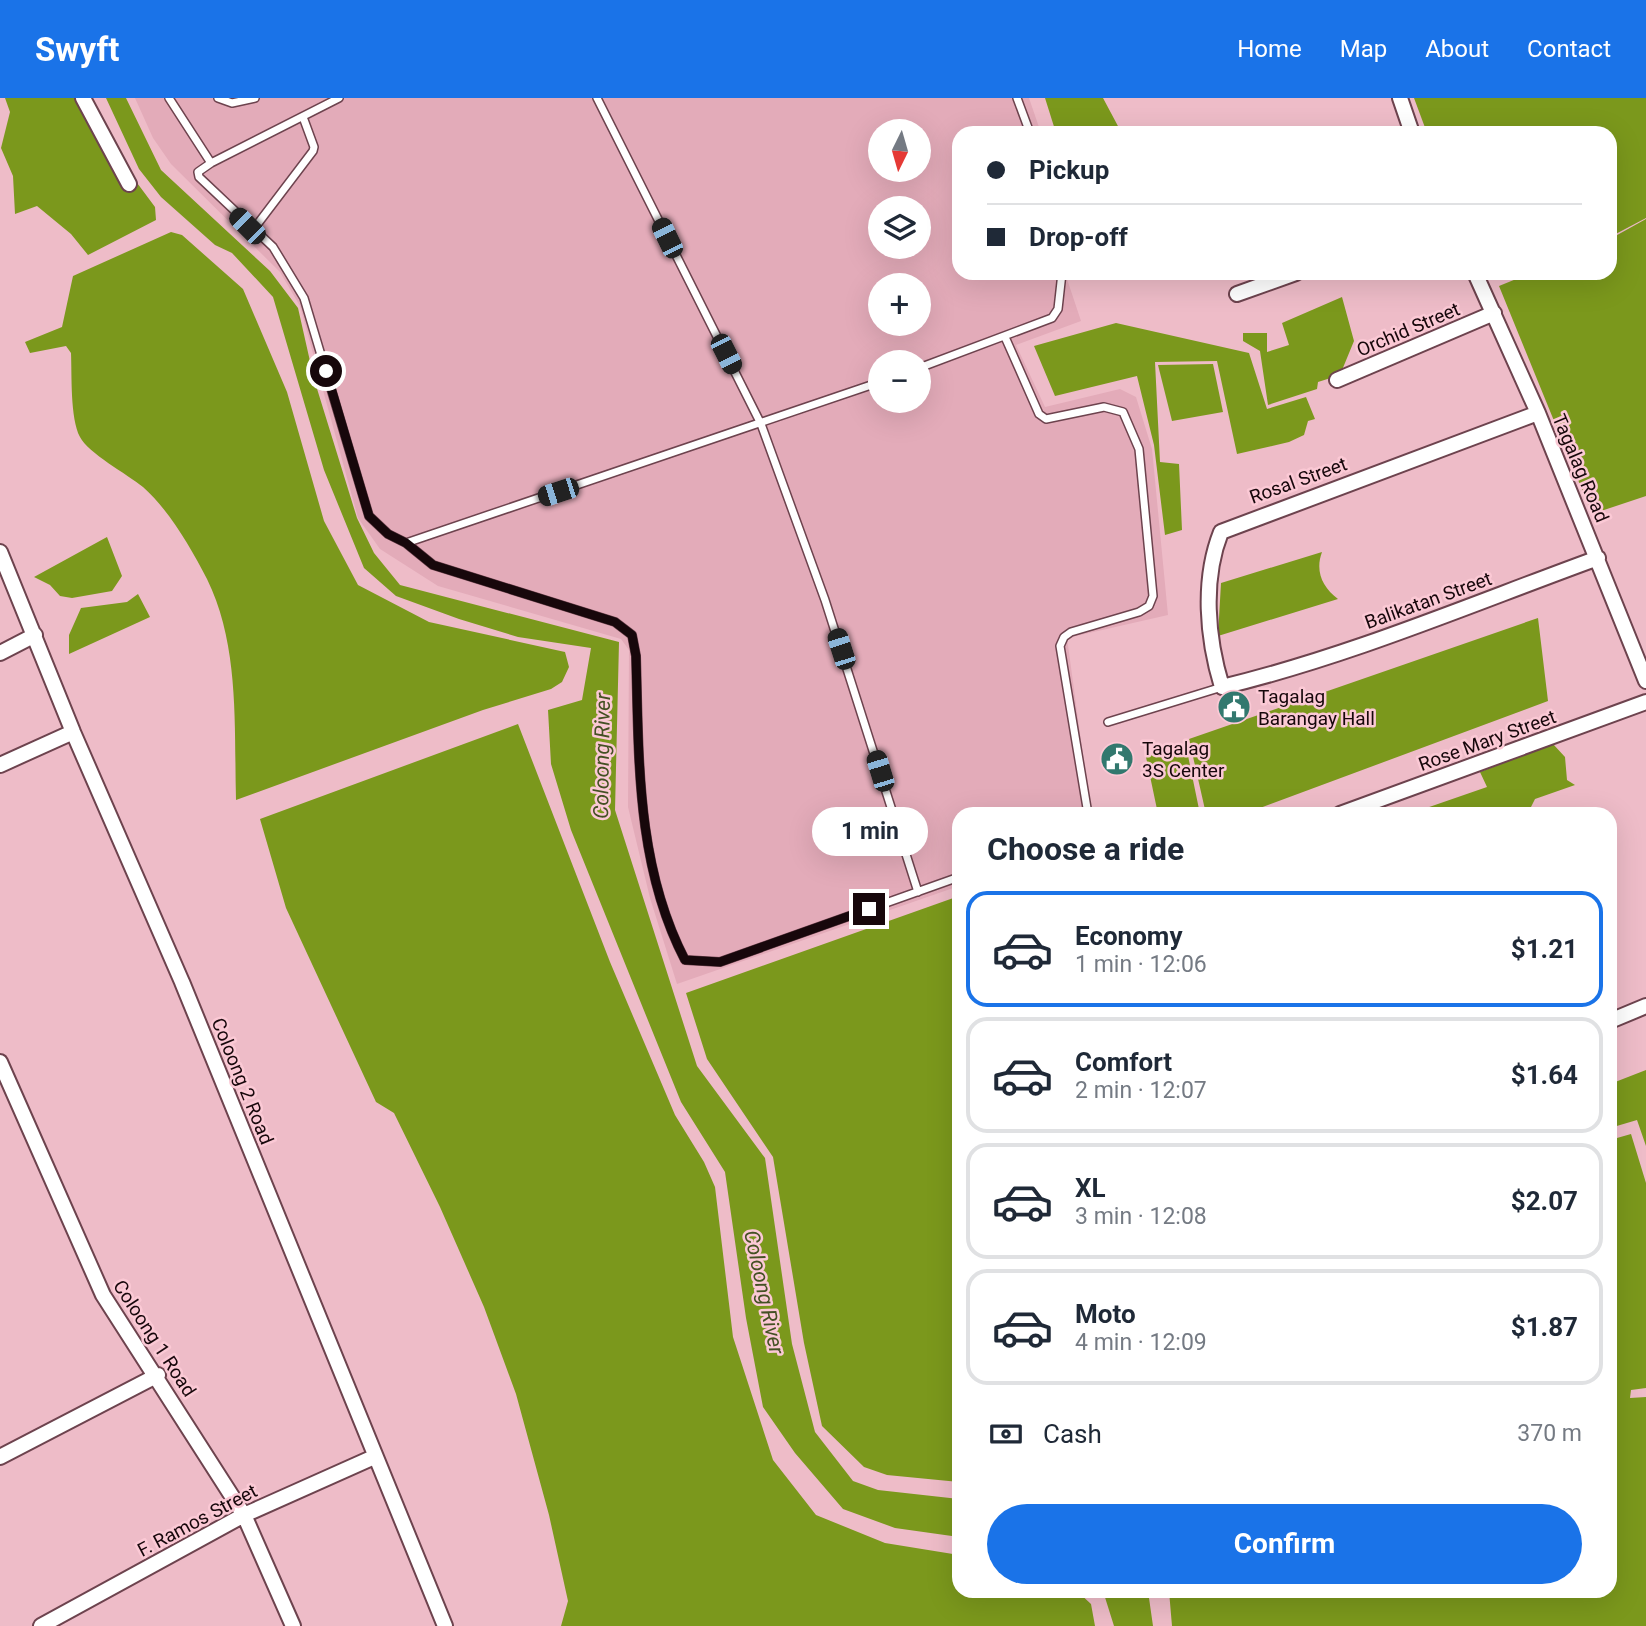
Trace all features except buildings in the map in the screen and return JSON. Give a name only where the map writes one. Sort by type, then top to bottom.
[{"type":"street","points":[[83,98],[129,184]]},
{"type":"street","points":[[1399,98],[1409,126]]},
{"type":"street","points":[[1237,294],[1277,280]]},
{"type":"street","name":"Tagalag Road","points":[[1478,280],[1538,413],[1646,681]]},
{"type":"street","name":"Orchid Street","points":[[1337,380],[1494,313]]},
{"type":"street","name":"Rosal Street","points":[[1222,687],[1211,651],[1209,614],[1211,577],[1221,531],[1538,413]]},
{"type":"street","name":"Coloong 2 Road","points":[[0,552],[73,732],[182,982],[445,1626]]},
{"type":"street","name":"Balikatan Street","points":[[1222,687],[1269,676],[1598,558]]},
{"type":"street","points":[[0,653],[35,635]]},
{"type":"street","name":"Rose Mary Street","points":[[1359,807],[1646,702]]},
{"type":"street","points":[[0,765],[73,732]]},
{"type":"street","points":[[1617,1018],[1646,1006]]},
{"type":"street","name":"Coloong 1 Road","points":[[0,1062],[103,1295],[158,1376],[244,1515],[293,1626]]},
{"type":"street","points":[[0,1457],[158,1376]]},
{"type":"street","name":"F. Ramos Street","points":[[41,1626],[244,1515],[374,1457]]},
{"type":"lane","points":[[169,98],[211,163]]},
{"type":"lane","points":[[218,98],[232,103],[255,98]]},
{"type":"lane","points":[[597,98],[761,424],[825,600],[918,892]]},
{"type":"lane","points":[[1017,98],[1027,126]]},
{"type":"lane","points":[[333,99],[211,163],[198,172],[199,177],[273,247],[304,298],[369,516],[388,534],[406,543],[433,565],[615,622],[632,635],[636,656],[640,805],[658,891],[673,936],[685,960],[720,962],[952,880]]},
{"type":"lane","points":[[253,230],[313,151],[314,146],[303,117]]},
{"type":"lane","points":[[931,364],[1052,318],[1059,309],[1061,280]]},
{"type":"lane","points":[[1005,337],[1039,414],[1046,419],[1104,407],[1124,412],[1139,449],[1153,596],[1149,606],[1139,612],[1072,632],[1064,637],[1060,646],[1087,807]]},
{"type":"lane","points":[[406,543],[868,386]]},
{"type":"lane","points":[[1108,722],[1222,687]]},
{"type":"shaded area","points":[[135,98],[1029,98],[1039,126],[952,126],[952,280],[1067,280],[1081,321],[1016,345],[1045,407],[1120,389],[1136,397],[1152,449],[1168,615],[1067,638],[1090,807],[952,807],[952,888],[677,984],[650,898],[628,807],[629,650],[621,639],[438,586],[380,549],[358,518],[300,306],[280,272],[171,164],[153,138]]},
{"type":"water","points":[[5,98],[91,98],[120,160],[155,207],[156,220],[88,255],[71,234],[37,206],[15,214],[13,176],[1,148],[10,112]]},
{"type":"water","name":"Coloong River","points":[[106,98],[126,98],[161,170],[270,271],[298,308],[314,379],[357,518],[374,553],[400,585],[619,642],[615,810],[697,1066],[765,1158],[792,1344],[815,1432],[853,1481],[878,1490],[952,1498],[952,1536],[895,1528],[843,1509],[795,1453],[763,1407],[746,1318],[725,1172],[681,1102],[571,830],[551,764],[548,710],[582,700],[591,648],[518,637],[459,619],[396,596],[364,568],[324,470],[273,297],[232,253],[215,245],[161,197],[139,169]]},
{"type":"water","points":[[1045,98],[1103,98],[1118,126],[1054,126]]},
{"type":"water","points":[[1414,98],[1646,98],[1646,218],[1617,233],[1617,126],[1424,126]]},
{"type":"water","points":[[1646,219],[1646,496],[1592,514],[1499,286],[1514,280],[1617,280],[1617,235]]},
{"type":"water","points":[[171,232],[182,235],[243,289],[287,392],[324,521],[358,585],[429,622],[565,652],[569,667],[562,682],[551,689],[483,710],[236,800],[235,716],[230,659],[218,605],[207,579],[179,530],[153,496],[91,450],[80,437],[73,408],[71,353],[66,346],[30,353],[25,342],[62,327],[73,276]]},
{"type":"water","points":[[1342,297],[1354,341],[1340,375],[1318,382],[1317,389],[1268,405],[1260,351],[1243,341],[1243,333],[1267,333],[1267,352],[1289,345],[1282,323]]},
{"type":"water","points":[[1116,323],[1249,353],[1267,409],[1306,397],[1315,419],[1308,421],[1304,435],[1289,442],[1237,454],[1217,361],[1155,362],[1160,462],[1179,464],[1182,530],[1165,535],[1154,445],[1137,376],[1055,396],[1034,346]]},
{"type":"water","points":[[1213,364],[1223,412],[1172,421],[1158,365]]},
{"type":"water","points":[[107,537],[122,576],[112,591],[72,598],[60,596],[50,585],[34,577]]},
{"type":"water","points":[[1322,552],[1319,566],[1321,578],[1338,599],[1218,636],[1221,583]]},
{"type":"water","points":[[138,594],[150,617],[69,654],[69,635],[81,608],[127,602]]},
{"type":"water","points":[[1538,618],[1548,701],[1263,807],[1204,807],[1189,739]]},
{"type":"water","points":[[518,724],[610,962],[675,1115],[704,1162],[715,1187],[733,1337],[773,1460],[816,1515],[885,1543],[952,1554],[952,1598],[1085,1598],[1091,1604],[1095,1626],[561,1626],[568,1601],[549,1515],[516,1394],[484,1307],[440,1207],[394,1113],[376,1102],[286,908],[260,819]]},
{"type":"water","points":[[1553,744],[1565,757],[1567,780],[1575,785],[1535,799],[1531,807],[1429,807],[1487,787],[1480,772]]},
{"type":"water","points":[[1186,746],[1199,807],[1157,807],[1146,757]]},
{"type":"water","points":[[952,898],[952,1481],[887,1475],[864,1467],[822,1426],[804,1343],[773,1157],[707,1059],[686,993]]},
{"type":"water","points":[[1646,1070],[1646,1146],[1637,1120],[1617,1126],[1617,1081]]},
{"type":"water","points":[[1631,1134],[1646,1183],[1646,1388],[1631,1390],[1630,1398],[1646,1397],[1646,1626],[1172,1626],[1170,1598],[1617,1598],[1617,1138]]},
{"type":"water","points":[[1105,1598],[1149,1598],[1153,1626],[1114,1626]]},
{"type":"place","name":"Tagalag Barangay Hall","points":[[1234,707]]},
{"type":"place","name":"Tagalag 3S Center","points":[[1117,759]]},
{"type":"route","points":[[326,371],[369,516],[388,534],[406,543],[433,565],[615,622],[632,635],[636,656],[640,805],[658,891],[673,936],[685,960],[720,962],[869,909]]}]
